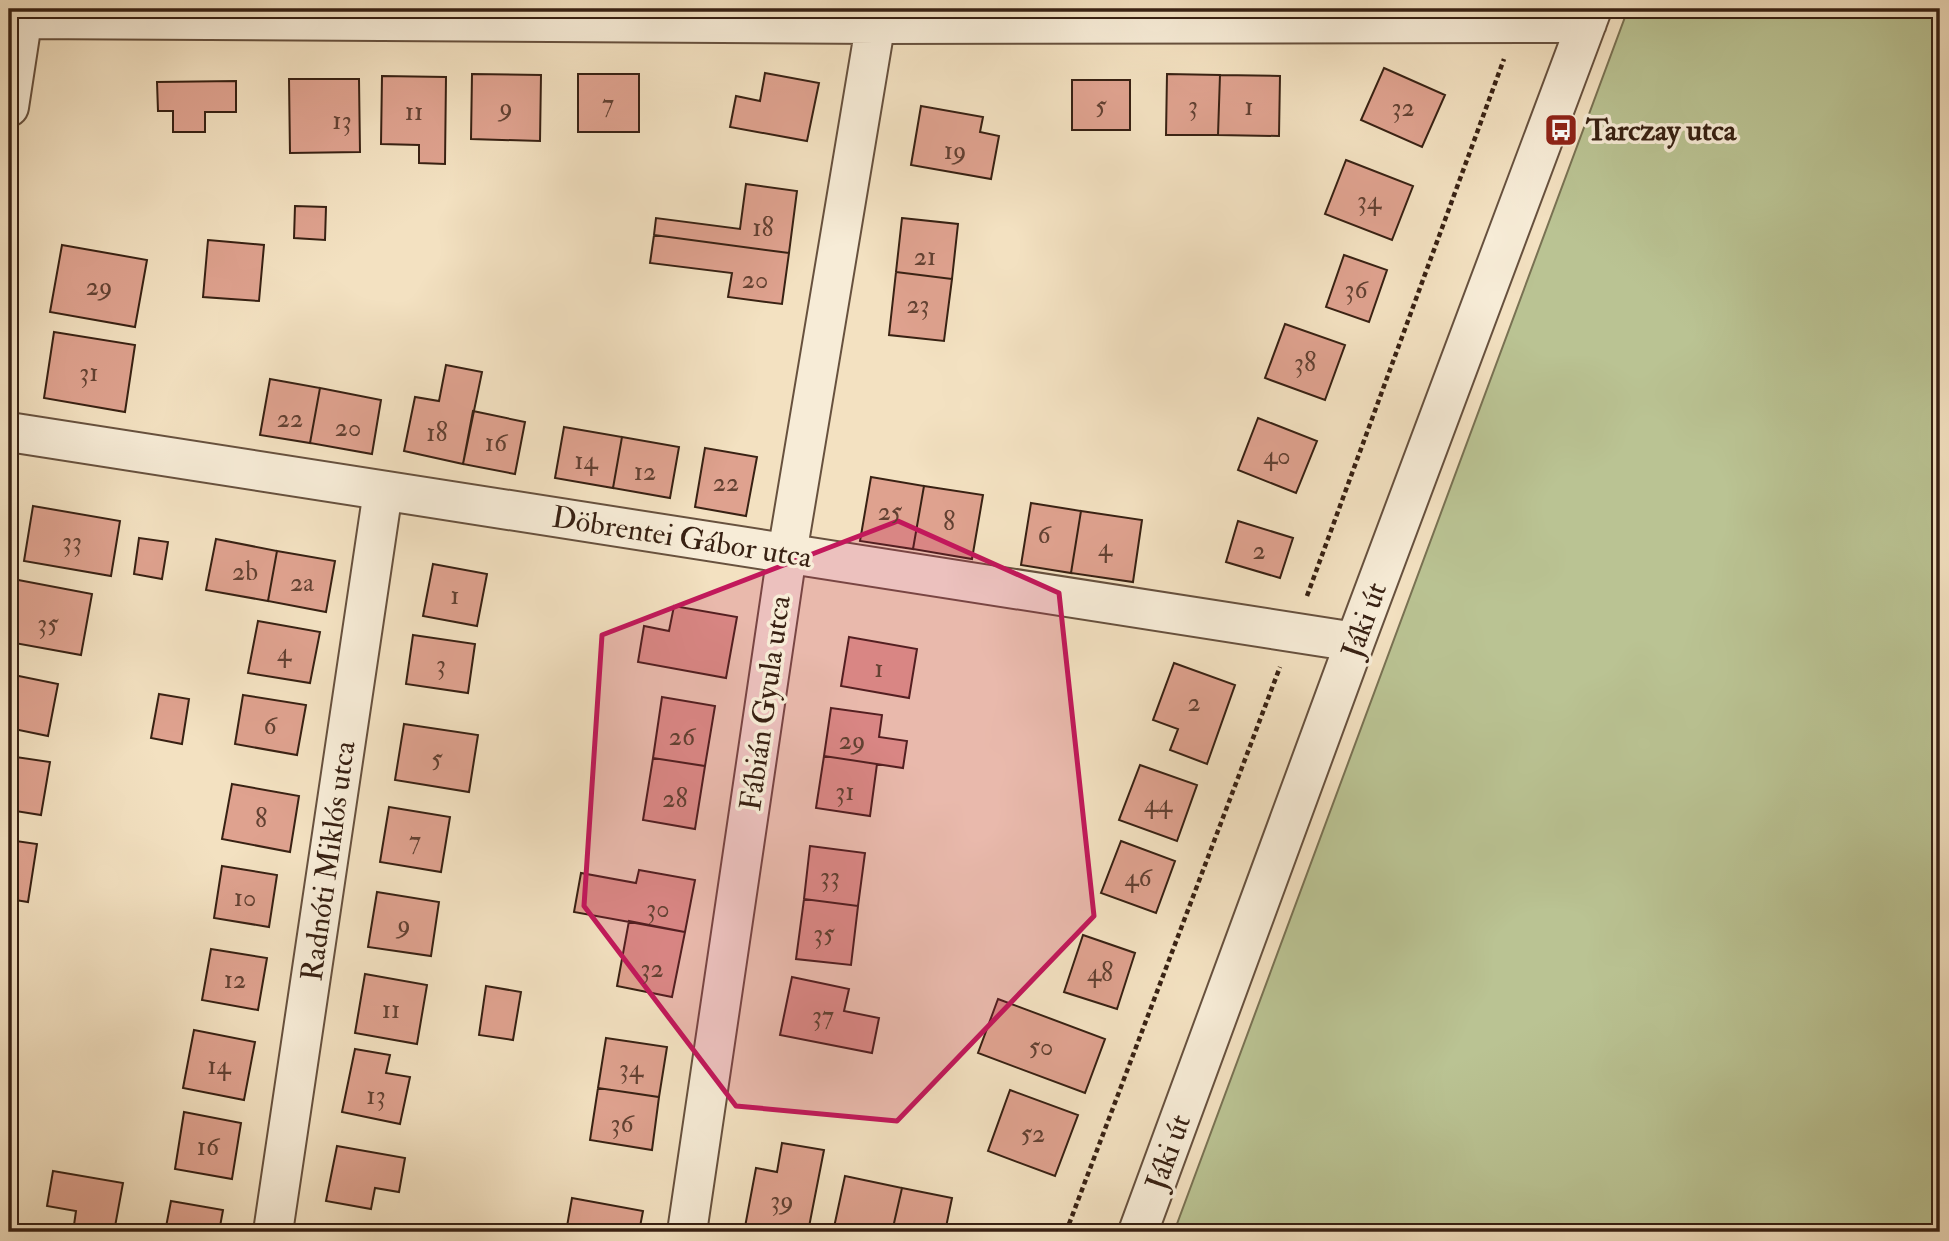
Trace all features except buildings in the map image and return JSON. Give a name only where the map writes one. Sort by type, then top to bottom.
[{"type":"street","points":[[9,107],[23,14],[1590,16]]},
{"type":"street","name":"Fábián Gyula utca","points":[[687,1232],[788,554],[877,16]]},
{"type":"street","name":"Jáki út","points":[[1138,1232],[1355,642],[1590,16]]},
{"type":"street","name":"Döbrentei Gábor utca","points":[[9,432],[1355,642]]},
{"type":"street","name":"Radnóti Miklós utca","points":[[273,1232],[383,491]]},
{"type":"highlighted area","points":[[898,521],[1059,593],[1094,916],[897,1121],[736,1106],[584,906],[602,635]]},
{"type":"green space","points":[[1628,9],[1940,9],[1940,1232],[1174,1232]]},
{"type":"place","name":"Tarczay utca","points":[[1561,130]]}]
